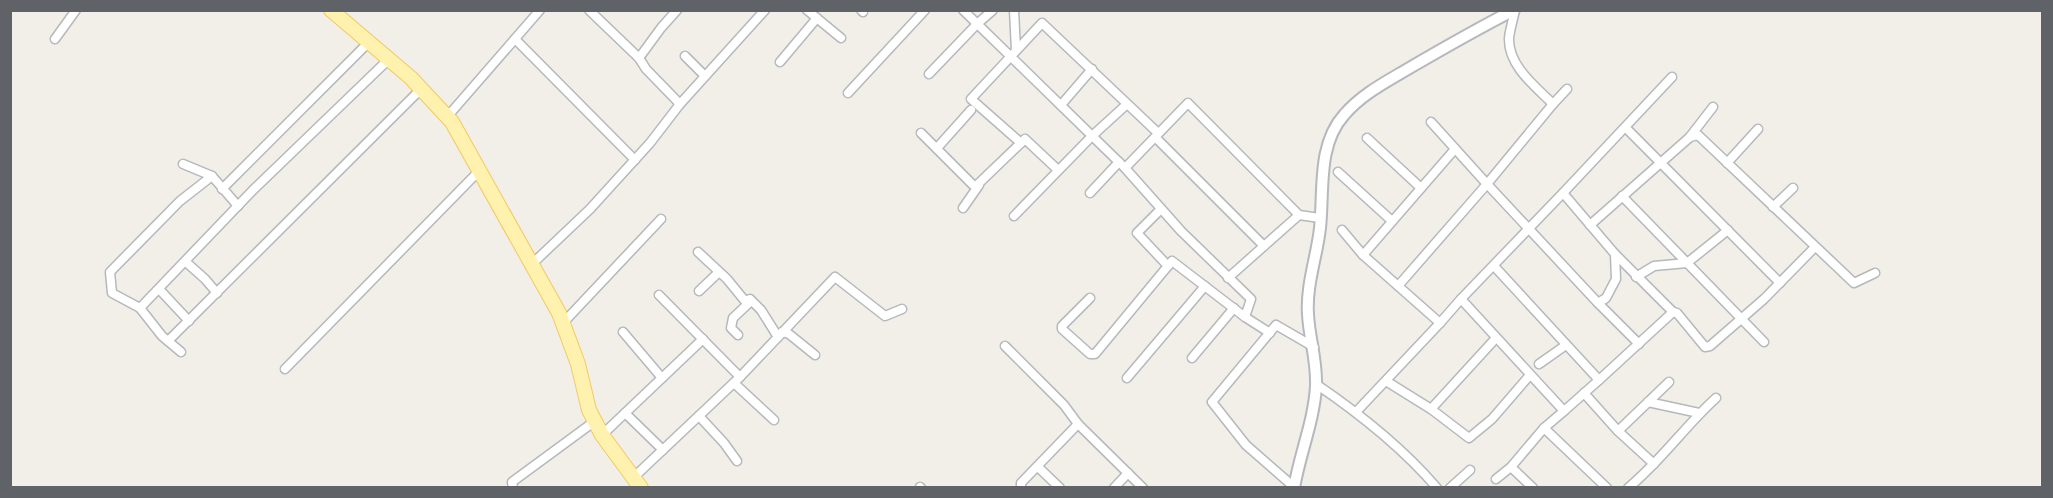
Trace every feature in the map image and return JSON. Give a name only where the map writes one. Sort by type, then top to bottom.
[{"type":"main road","points":[[331,10],[422,89],[452,122],[559,313],[578,364],[589,410],[602,435],[637,483]]},
{"type":"street","points":[[55,39],[76,10]]},
{"type":"street","points":[[447,117],[540,10]]},
{"type":"street","points":[[589,10],[639,58],[646,69],[680,104]]},
{"type":"street","points":[[639,58],[661,27],[677,10]]},
{"type":"street","points":[[531,265],[590,209],[635,160],[680,104],[765,10]]},
{"type":"street","points":[[807,10],[841,38]]},
{"type":"street","points":[[848,93],[925,10]]},
{"type":"street","points":[[963,10],[1013,53],[1061,105],[1122,165],[1161,209],[1251,299],[1245,317]]},
{"type":"street","points":[[929,74],[993,10]]},
{"type":"street","points":[[1013,53],[1014,10]]},
{"type":"street","points":[[1514,10],[1509,40],[1512,55],[1521,71],[1553,104]]},
{"type":"street","points":[[1314,347],[1276,325],[1212,402],[1246,445],[1294,487],[1314,410],[1316,384],[1314,347],[1308,314],[1323,174],[1326,153],[1333,134],[1342,116],[1375,88],[1444,47],[1514,10]]},
{"type":"street","points":[[780,62],[817,18]]},
{"type":"street","points":[[1021,143],[971,99],[1043,23],[1092,69],[1264,246]]},
{"type":"street","points":[[515,39],[635,160]]},
{"type":"street","points":[[222,189],[369,42]]},
{"type":"street","points":[[685,56],[705,76]]},
{"type":"street","points":[[140,308],[238,206],[389,59]]},
{"type":"street","points":[[1061,105],[1092,69]]},
{"type":"street","points":[[1357,411],[1672,77]]},
{"type":"street","points":[[168,341],[422,89]]},
{"type":"street","points":[[1398,286],[1567,89]]},
{"type":"street","points":[[1090,193],[1156,135],[1188,103],[1299,215],[1320,218]]},
{"type":"street","points":[[1014,216],[1092,136],[1126,105]]},
{"type":"street","points":[[1590,225],[1689,138],[1713,107]]},
{"type":"street","points":[[937,148],[970,110]]},
{"type":"street","points":[[1431,122],[1598,303],[1639,344]]},
{"type":"street","points":[[1626,128],[1780,283]]},
{"type":"street","points":[[1727,163],[1758,129]]},
{"type":"street","points":[[921,133],[973,185],[979,185]]},
{"type":"street","points":[[1689,138],[1698,135],[1854,283],[1875,273]]},
{"type":"street","points":[[1367,138],[1421,188]]},
{"type":"street","points":[[963,208],[979,185],[1025,139],[1058,170]]},
{"type":"street","points":[[1363,255],[1455,148]]},
{"type":"street","points":[[183,164],[212,176],[238,206]]},
{"type":"street","points":[[285,369],[478,171]]},
{"type":"street","points":[[1338,172],[1392,221]]},
{"type":"street","points":[[181,352],[162,336],[140,308],[112,293],[110,272],[180,201],[212,176]]},
{"type":"street","points":[[1773,207],[1793,188]]},
{"type":"street","points":[[1563,194],[1636,277],[1673,312],[1677,313],[1707,347],[1780,283],[1815,247]]},
{"type":"street","points":[[1622,196],[1764,342]]},
{"type":"street","points":[[1161,209],[1137,233],[1168,266]]},
{"type":"street","points":[[1228,278],[1299,215]]},
{"type":"street","points":[[563,323],[661,219]]},
{"type":"street","points":[[1342,230],[1363,255],[1440,323]]},
{"type":"street","points":[[1636,277],[1654,266],[1687,263],[1728,230]]},
{"type":"street","points":[[698,252],[745,301],[751,301],[761,310],[780,334]]},
{"type":"street","points":[[1598,303],[1606,297],[1616,279],[1615,254]]},
{"type":"street","points":[[1090,298],[1062,326],[1065,332],[1092,354],[1095,354],[1172,261],[1269,333]]},
{"type":"street","points":[[186,262],[217,293]]},
{"type":"street","points":[[1494,266],[1599,380]]},
{"type":"street","points":[[699,291],[719,272]]},
{"type":"street","points":[[637,483],[663,450],[737,380],[835,277],[885,316],[902,309]]},
{"type":"street","points":[[1127,378],[1206,286]]},
{"type":"street","points":[[159,289],[189,321]]},
{"type":"street","points":[[659,295],[703,339],[774,420]]},
{"type":"street","points":[[1461,299],[1564,411]]},
{"type":"street","points":[[738,336],[731,328],[733,318],[751,301]]},
{"type":"street","points":[[1192,358],[1234,308]]},
{"type":"street","points":[[1496,479],[1511,466],[1544,428],[1673,312]]},
{"type":"street","points":[[623,332],[662,378]]},
{"type":"street","points":[[780,334],[789,334],[815,355]]},
{"type":"street","points":[[1431,409],[1496,338]]},
{"type":"street","points":[[602,435],[703,339]]},
{"type":"street","points":[[1539,364],[1566,345]]},
{"type":"street","points":[[1005,346],[1064,405],[1078,424],[1143,488]]},
{"type":"street","points":[[1386,381],[1431,409],[1469,438],[1492,419],[1530,375]]},
{"type":"street","points":[[1618,431],[1669,382]]},
{"type":"street","points":[[1316,384],[1357,411],[1416,464],[1437,488]]},
{"type":"street","points":[[1584,393],[1618,431],[1654,464]]},
{"type":"street","points":[[1628,488],[1654,464],[1699,413],[1716,398]]},
{"type":"street","points":[[1647,402],[1699,413]]},
{"type":"street","points":[[625,413],[663,450]]},
{"type":"street","points":[[699,416],[737,461]]},
{"type":"street","points":[[513,488],[512,482],[595,421]]},
{"type":"street","points":[[1021,488],[1021,483],[1078,424]]},
{"type":"street","points":[[1544,428],[1607,488]]},
{"type":"street","points":[[1038,466],[1060,488]]},
{"type":"street","points":[[1511,466],[1533,488]]},
{"type":"street","points":[[1450,488],[1470,470]]},
{"type":"street","points":[[1113,488],[1128,473]]}]
